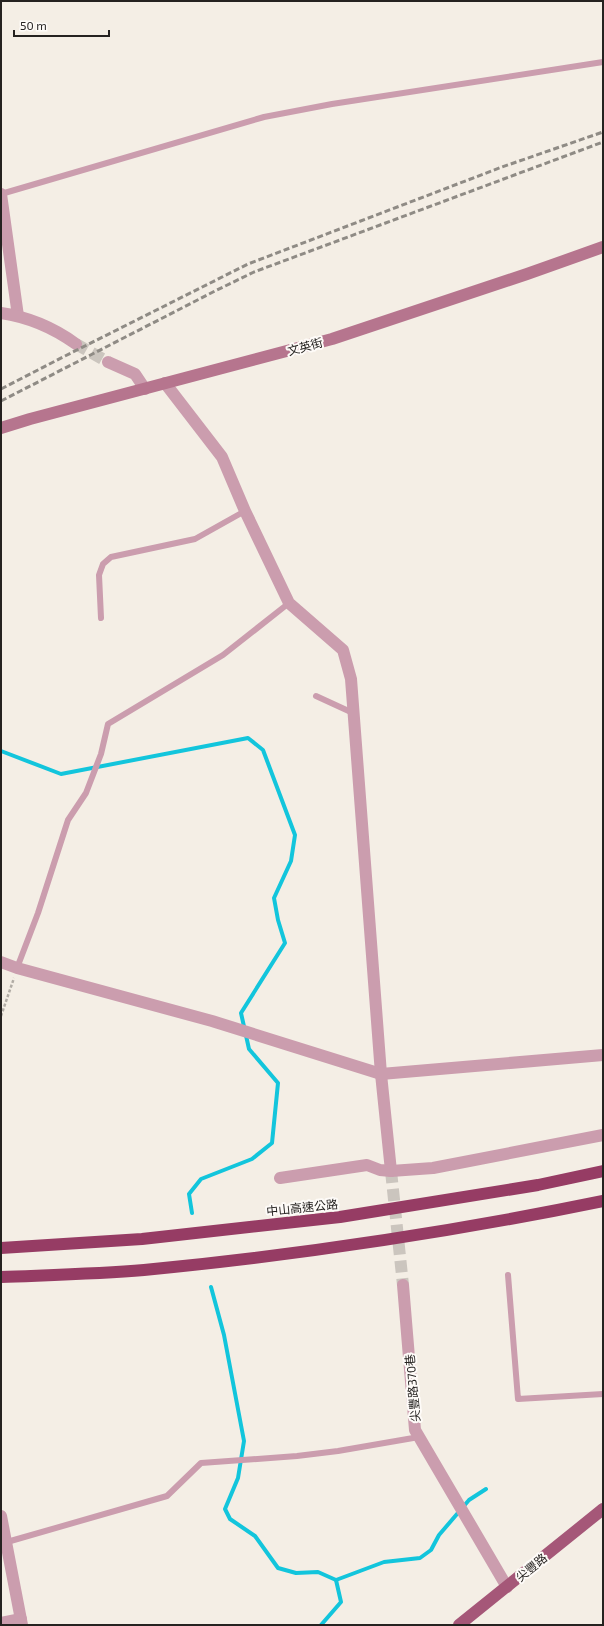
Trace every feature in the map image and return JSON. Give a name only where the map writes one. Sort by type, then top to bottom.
[{"type":"highway","name":"中山高速公路","points":[[1,1248],[142,1239],[340,1217],[538,1185],[603,1171]]},
{"type":"highway","points":[[1,1277],[143,1270],[319,1250],[542,1213],[603,1201]]},
{"type":"main road","name":"尖豐路","points":[[459,1625],[603,1509]]},
{"type":"street","points":[[1,194],[18,316]]},
{"type":"street","name":"文英街","points":[[1,428],[332,339],[603,247]]},
{"type":"street","points":[[1,313],[18,316],[60,333],[76,344]]},
{"type":"street","points":[[108,362],[135,374],[145,389]]},
{"type":"street","points":[[165,383],[222,457],[245,511],[289,603],[343,650],[351,679],[381,1074],[390,1171]]},
{"type":"street","points":[[1,962],[17,968],[238,1029],[381,1074],[603,1055]]},
{"type":"street","points":[[280,1178],[368,1165],[380,1170],[390,1171],[433,1168],[603,1135]]},
{"type":"street","name":"尖豐路370巷","points":[[403,1285],[415,1430],[464,1516],[507,1587]]},
{"type":"street","points":[[1,1516],[22,1622],[1,1623]]},
{"type":"lane","points":[[1,194],[264,116],[603,62]]},
{"type":"lane","points":[[101,618],[99,575],[102,564],[111,556],[195,540],[245,511]]},
{"type":"lane","points":[[17,968],[38,913],[68,820],[86,793],[98,761],[108,724],[223,655],[289,603]]},
{"type":"lane","points":[[316,696],[353,713]]},
{"type":"lane","points":[[508,1275],[518,1399],[603,1394]]},
{"type":"lane","points":[[7,1542],[167,1496],[202,1463],[297,1456],[338,1451],[419,1437]]},
{"type":"path","points":[[1,1016],[17,968]]},
{"type":"waterway","points":[[1,751],[61,774],[248,738],[263,750],[295,835],[291,861],[274,898],[278,920],[285,943],[241,1013],[249,1049],[278,1083],[272,1143],[252,1159],[201,1179],[189,1194],[192,1213]]},
{"type":"waterway","points":[[211,1287],[224,1335],[244,1441],[238,1478],[225,1509],[230,1519],[255,1536],[278,1568],[296,1573],[318,1572],[336,1580],[384,1562],[420,1558],[431,1550],[439,1535],[469,1500],[486,1489]]},
{"type":"waterway","points":[[321,1625],[341,1602],[336,1580]]},
{"type":"tunnel","points":[[76,344],[108,362]]},
{"type":"tunnel","points":[[391,1171],[403,1285]]},
{"type":"railway","points":[[1,389],[248,264],[502,167],[603,132]]},
{"type":"railway","points":[[1,401],[254,272],[603,142]]}]
